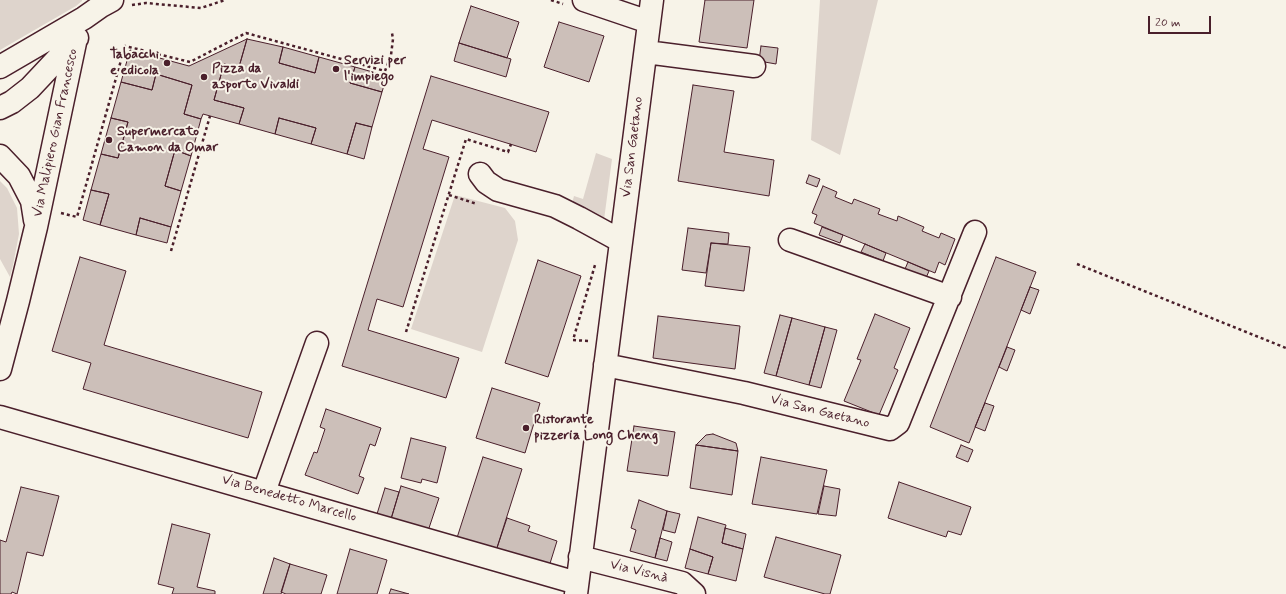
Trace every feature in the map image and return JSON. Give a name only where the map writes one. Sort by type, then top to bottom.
[{"type":"street","points":[[584,0],[649,22]]},
{"type":"street","name":"Via San Gaetano","points":[[577,588],[652,0]]},
{"type":"street","points":[[0,67],[114,2]]},
{"type":"street","points":[[0,108],[12,102],[30,88],[76,38],[84,18]]},
{"type":"street","name":"Via Malipiero Gian Francesco","points":[[0,369],[36,227],[76,38]]},
{"type":"street","points":[[646,52],[754,66]]},
{"type":"street","name":"Via Malipiero Gian Francesco","points":[[0,156],[19,176],[32,201],[36,227]]},
{"type":"street","points":[[480,174],[486,182],[498,190],[555,206],[621,241]]},
{"type":"street","name":"Via San Gaetano","points":[[605,365],[744,393],[890,429],[898,423],[975,232]]},
{"type":"street","points":[[790,240],[950,297]]},
{"type":"street","points":[[264,492],[317,343]]},
{"type":"street","name":"Via Benedetto Marcello","points":[[0,417],[264,492],[577,588]]},
{"type":"street","name":"Via Visnà","points":[[580,557],[682,584],[694,594]]},
{"type":"path","points":[[114,2],[146,3],[201,8],[226,0]]},
{"type":"path","points":[[55,212],[77,217],[125,46],[190,62],[246,33],[385,71],[391,55],[393,39],[392,33]]},
{"type":"path","points":[[219,52],[220,46]]},
{"type":"path","points":[[171,251],[210,116]]},
{"type":"path","points":[[406,332],[466,139],[508,152],[511,144]]},
{"type":"path","points":[[595,342],[573,340],[597,258]]},
{"type":"path","points":[[1078,264],[1286,348]]},
{"type":"shaded area","points":[[0,0],[82,1],[76,6],[0,50]]},
{"type":"shaded area","points":[[820,0],[878,0],[840,155],[811,140]]},
{"type":"shaded area","points":[[596,153],[612,159],[604,220],[570,211],[574,196],[583,199]]},
{"type":"shaded area","points":[[0,181],[7,188],[17,208],[19,234],[10,277],[0,259]]},
{"type":"shaded area","points":[[455,195],[505,208],[515,221],[518,240],[482,352],[411,329]]},
{"type":"building","points":[[705,0],[754,0],[747,48],[699,42]]},
{"type":"building","points":[[471,6],[519,22],[507,58],[459,43]]},
{"type":"building","points":[[559,22],[604,36],[589,82],[544,67]]},
{"type":"building","points":[[247,39],[239,67],[224,64],[214,100],[244,108],[239,124],[203,114],[201,119],[184,114],[192,85],[156,74],[152,90],[121,82],[130,50],[189,66]]},
{"type":"building","points":[[247,39],[283,47],[279,63],[315,73],[319,57],[355,67],[350,83],[382,92],[372,127],[356,123],[347,154],[311,144],[316,128],[279,118],[275,134],[239,124],[244,108],[214,100],[224,64],[239,67]]},
{"type":"building","points":[[459,43],[511,59],[506,77],[454,61]]},
{"type":"building","points":[[761,46],[778,48],[776,64],[759,61]]},
{"type":"building","points":[[283,47],[319,57],[315,73],[279,63]]},
{"type":"building","points":[[355,67],[387,76],[382,92],[350,83]]},
{"type":"building","points":[[156,74],[192,85],[184,114],[201,119],[191,156],[175,150],[165,186],[181,191],[171,227],[140,218],[136,235],[100,225],[109,194],[91,190],[101,154],[118,158],[128,122],[111,118],[121,82],[152,90]]},
{"type":"building","points":[[431,76],[549,112],[536,152],[432,120],[423,149],[449,157],[403,307],[377,299],[368,330],[459,358],[446,398],[342,366]]},
{"type":"building","points":[[693,85],[734,91],[724,152],[774,160],[769,196],[678,181]]},
{"type":"building","points":[[111,118],[128,122],[118,158],[101,154]]},
{"type":"building","points":[[279,118],[316,128],[311,144],[275,134]]},
{"type":"building","points":[[356,123],[372,127],[364,159],[347,154]]},
{"type":"building","points":[[175,150],[191,156],[181,191],[165,186]]},
{"type":"building","points":[[809,175],[820,179],[817,187],[806,183]]},
{"type":"building","points":[[823,186],[837,192],[835,197],[852,204],[854,199],[880,209],[878,214],[897,221],[898,216],[924,227],[922,231],[939,238],[941,233],[955,239],[945,265],[939,262],[935,273],[814,223],[817,215],[812,213]]},
{"type":"building","points":[[91,190],[109,194],[100,225],[83,220]]},
{"type":"building","points":[[140,218],[171,227],[167,243],[136,235]]},
{"type":"building","points":[[822,227],[843,235],[840,243],[819,235]]},
{"type":"building","points":[[688,228],[729,233],[728,244],[711,243],[706,273],[682,270]]},
{"type":"building","points":[[711,243],[750,247],[744,291],[705,286]]},
{"type":"building","points":[[865,244],[886,253],[883,261],[861,252]]},
{"type":"building","points":[[80,257],[126,271],[104,345],[262,392],[248,438],[83,389],[91,363],[52,351]]},
{"type":"building","points":[[996,257],[1036,272],[969,443],[930,427]]},
{"type":"building","points":[[538,260],[581,276],[548,377],[505,363]]},
{"type":"building","points":[[908,262],[929,271],[926,278],[905,269]]},
{"type":"building","points":[[1030,287],[1039,290],[1030,314],[1021,310]]},
{"type":"building","points":[[875,314],[910,328],[894,368],[898,370],[879,415],[844,401],[861,360],[857,359]]},
{"type":"building","points":[[780,315],[792,318],[776,376],[764,373]]},
{"type":"building","points":[[658,316],[740,326],[735,369],[653,358]]},
{"type":"building","points":[[792,318],[825,327],[809,385],[776,376]]},
{"type":"building","points":[[825,327],[837,330],[821,388],[809,385]]},
{"type":"building","points":[[1007,347],[1015,350],[1007,371],[999,367]]},
{"type":"building","points":[[492,388],[540,403],[525,453],[476,438]]},
{"type":"building","points":[[985,403],[994,406],[985,431],[975,427]]},
{"type":"building","points":[[326,409],[381,428],[375,446],[370,444],[359,476],[364,478],[358,494],[305,475],[314,452],[317,453],[325,429],[320,427]]},
{"type":"building","points":[[634,426],[675,432],[668,476],[627,471]]},
{"type":"building","points":[[713,434],[736,443],[738,451],[696,445],[706,435]]},
{"type":"building","points":[[411,438],[446,447],[437,483],[422,479],[421,483],[401,478]]},
{"type":"building","points":[[696,445],[738,451],[732,495],[690,488]]},
{"type":"building","points":[[961,445],[973,450],[968,462],[956,457]]},
{"type":"building","points":[[483,457],[522,469],[494,557],[455,544]]},
{"type":"building","points":[[761,457],[827,470],[817,514],[752,504]]},
{"type":"building","points":[[899,482],[971,507],[961,535],[948,531],[946,537],[888,518]]},
{"type":"building","points":[[401,486],[439,498],[428,531],[391,519]]},
{"type":"building","points":[[824,486],[840,489],[836,516],[818,514]]},
{"type":"building","points":[[21,487],[59,496],[43,556],[27,552],[17,594],[12,592],[11,594],[0,594],[0,540],[6,542]]},
{"type":"building","points":[[385,488],[399,492],[391,519],[377,514]]},
{"type":"building","points":[[639,500],[667,511],[655,558],[630,551],[636,530],[631,528]]},
{"type":"building","points":[[667,511],[680,514],[675,533],[663,530]]},
{"type":"building","points":[[698,517],[726,525],[722,543],[743,549],[736,581],[708,574],[713,557],[690,549]]},
{"type":"building","points":[[507,518],[530,526],[528,531],[557,541],[547,573],[494,557]]},
{"type":"building","points":[[172,524],[210,534],[197,587],[215,591],[215,594],[172,594],[174,588],[158,584]]},
{"type":"building","points":[[725,528],[746,534],[743,549],[722,543]]},
{"type":"building","points":[[776,537],[841,555],[830,594],[825,594],[764,577]]},
{"type":"building","points":[[660,538],[672,542],[667,561],[655,558]]},
{"type":"building","points":[[350,549],[387,560],[377,594],[337,594]]},
{"type":"building","points":[[690,549],[713,557],[708,574],[685,568]]},
{"type":"building","points":[[274,558],[290,564],[281,594],[263,594]]},
{"type":"building","points":[[290,564],[327,575],[321,594],[286,594],[281,592]]},
{"type":"building","points":[[391,589],[409,594],[389,594]]},
{"type":"place","name":"Tabacchi e edicola","points":[[167,63]]},
{"type":"place","name":"Servizi per l'impiego","points":[[336,69]]},
{"type":"place","name":"Pizza da asporto Vivaldi","points":[[204,77]]},
{"type":"place","name":"Supermercato Camon da Omar","points":[[109,140]]},
{"type":"place","name":"Ristorante pizzeria Long Cheng","points":[[526,428]]}]
